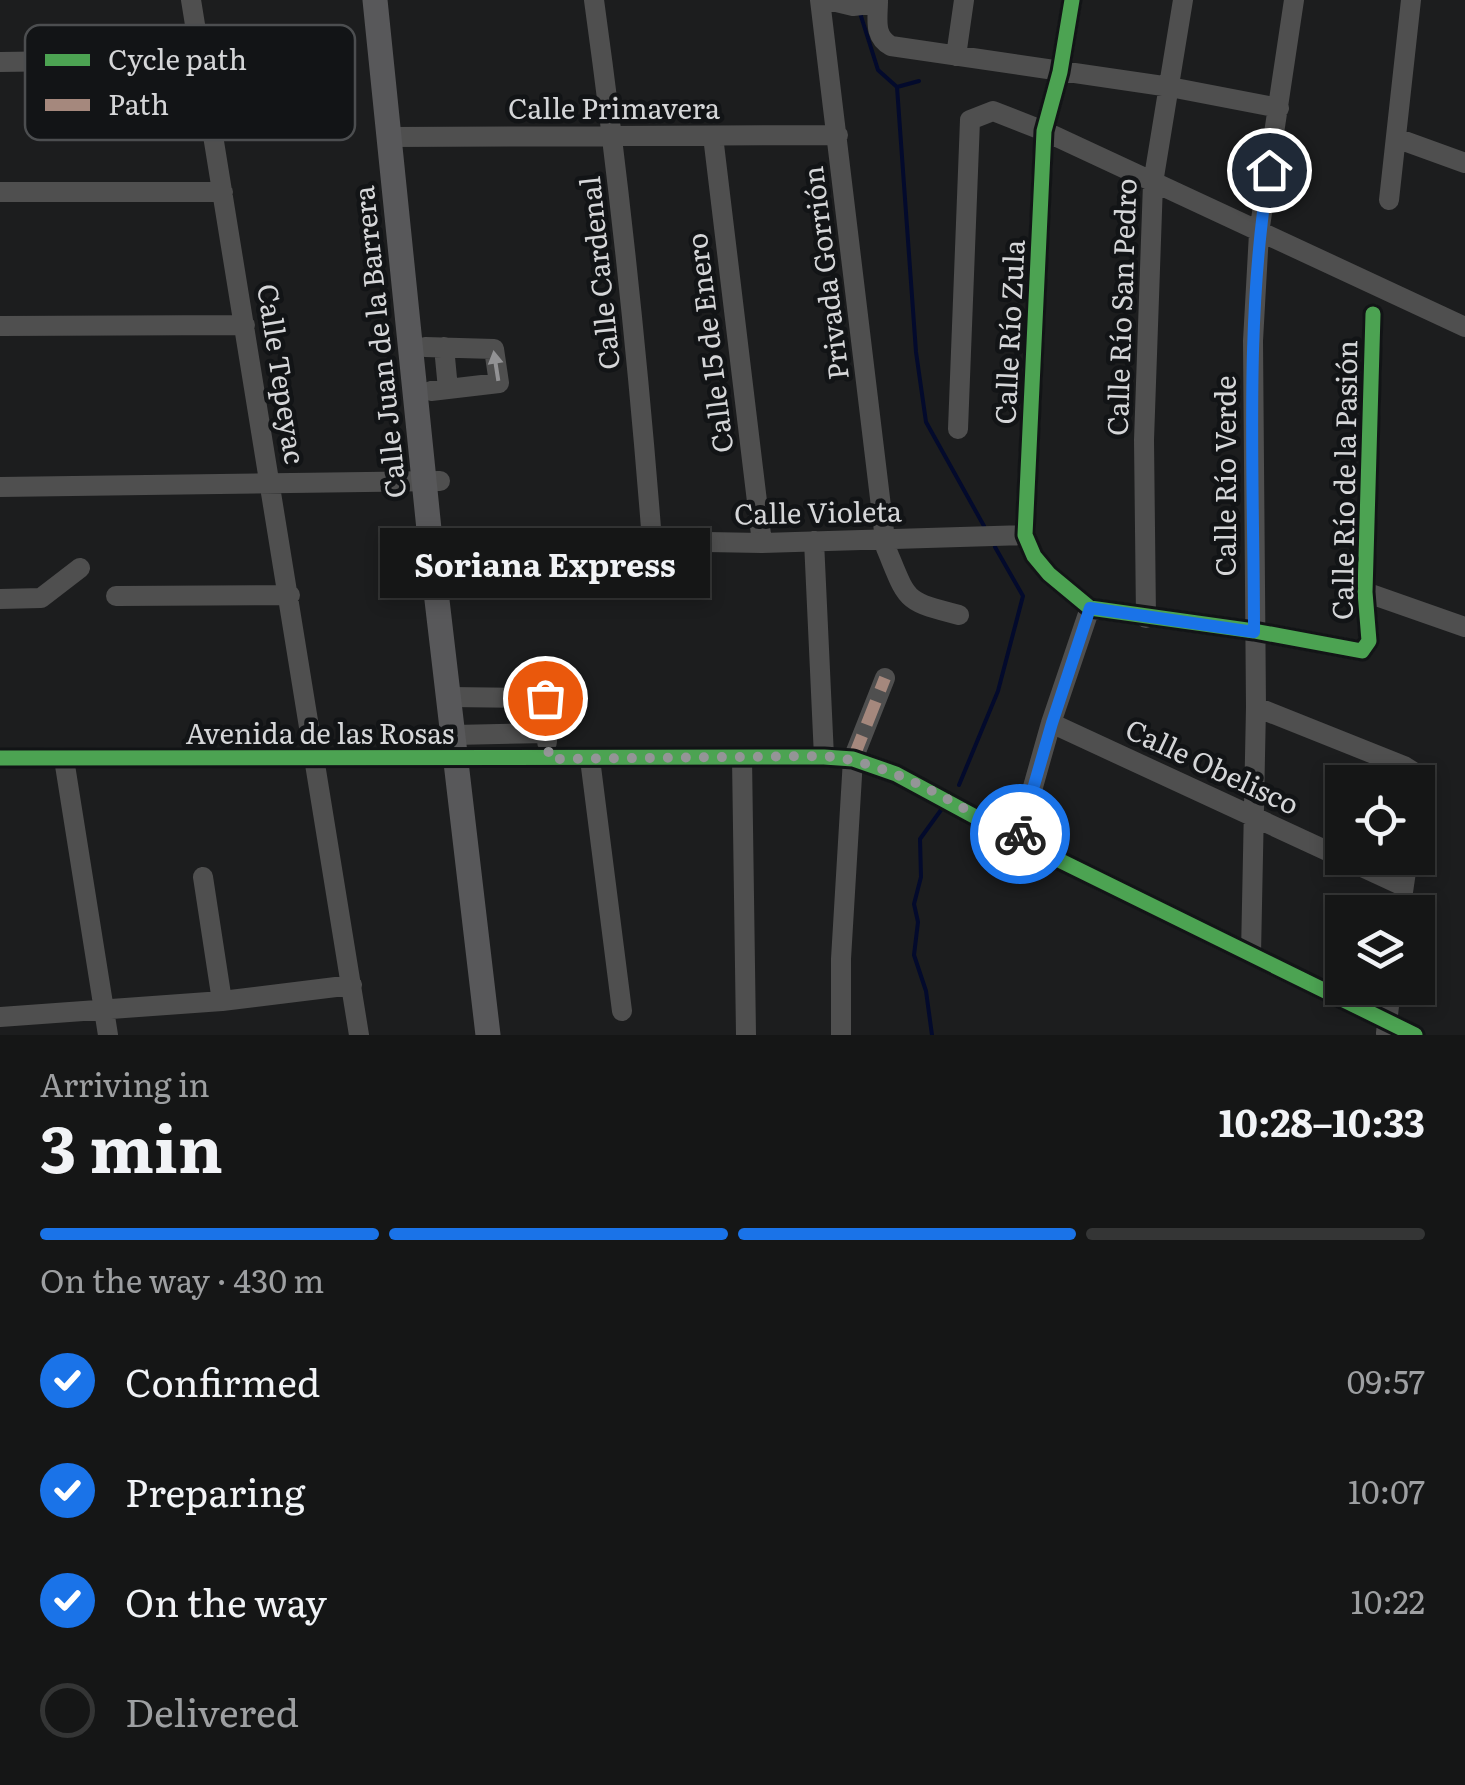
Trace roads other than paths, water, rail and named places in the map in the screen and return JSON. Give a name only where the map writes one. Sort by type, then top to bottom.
[{"type":"main road","name":"Calle Juan de la Barrera","points":[[375,0],[435,347],[430,382]]},
{"type":"main road","name":"Calle Juan de la Barrera","points":[[392,0],[398,138],[430,382],[432,481],[439,549],[502,1035]]},
{"type":"main road","name":"Calle Juan de la Barrera","points":[[463,747],[488,1035]]},
{"type":"street","name":"Calle Tepeyac","points":[[191,0],[195,25]]},
{"type":"street","name":"Calle Cardenal","points":[[594,0],[638,355],[652,542]]},
{"type":"street","name":"Privada Gorrión","points":[[820,0],[885,540],[902,586],[915,604],[958,615]]},
{"type":"street","points":[[828,0],[853,6],[878,1],[880,38],[891,46],[1170,87],[1279,108]]},
{"type":"street","points":[[956,56],[964,0]]},
{"type":"street","name":"Calle Río Zula","points":[[1026,535],[1044,131],[1060,72],[1072,0]]},
{"type":"street","name":"Calle Río San Pedro","points":[[1146,618],[1144,440],[1153,184],[1183,0]]},
{"type":"street","name":"Calle Río Verde","points":[[1251,954],[1256,707],[1253,341],[1259,233],[1294,0]]},
{"type":"street","points":[[1389,200],[1411,0]]},
{"type":"street","points":[[0,62],[25,62]]},
{"type":"street","points":[[958,430],[970,120],[994,111],[1465,326]]},
{"type":"street","name":"Calle Primavera","points":[[398,138],[838,135]]},
{"type":"street","name":"Calle 15 de Enero","points":[[713,136],[762,544]]},
{"type":"street","points":[[1396,138],[1465,163]]},
{"type":"street","name":"Calle Tepeyac","points":[[214,140],[359,1035]]},
{"type":"street","points":[[0,192],[223,192]]},
{"type":"street","name":"Calle Río de la Pasión","points":[[1254,632],[1356,651],[1368,646],[1365,592],[1373,314]]},
{"type":"street","points":[[0,326],[244,325]]},
{"type":"street","points":[[430,382],[499,383],[494,349],[435,347]]},
{"type":"street","points":[[0,486],[432,481]]},
{"type":"street","points":[[1026,535],[1034,556],[1049,574],[1090,608],[1254,632]]},
{"type":"street","name":"Calle Violeta","points":[[439,549],[1026,535]]},
{"type":"street","points":[[814,541],[824,756]]},
{"type":"street","points":[[0,598],[41,598],[80,568]]},
{"type":"street","points":[[1365,592],[1465,625]]},
{"type":"street","points":[[116,596],[290,595]]},
{"type":"street","points":[[1018,840],[1090,608]]},
{"type":"street","points":[[841,1035],[841,960],[853,759],[885,678]]},
{"type":"street","points":[[457,698],[545,698],[549,759]]},
{"type":"street","points":[[1256,707],[1384,765]]},
{"type":"street","name":"Calle Obelisco","points":[[1052,723],[1403,886]]},
{"type":"street","points":[[463,747],[546,733]]},
{"type":"street","name":"Avenida de las Rosas","points":[[0,758],[316,758],[463,747],[549,759],[853,759],[896,774],[1018,840],[1251,954],[1386,1029],[1415,1035]]},
{"type":"street","points":[[742,758],[746,1035]]},
{"type":"street","points":[[64,759],[108,1035]]},
{"type":"street","points":[[590,759],[622,1011]]},
{"type":"street","points":[[1402,895],[1405,875]]},
{"type":"street","points":[[203,877],[222,1001]]},
{"type":"street","points":[[0,1017],[222,1001],[352,985]]},
{"type":"waterway","points":[[860,13],[878,70],[897,87],[916,352],[926,422],[984,526]]},
{"type":"waterway","points":[[897,87],[919,81]]},
{"type":"waterway","points":[[959,785],[998,691],[1023,596],[995,547]]},
{"type":"waterway","points":[[932,1035],[926,991],[914,955],[918,922],[914,904],[921,877],[920,839],[941,810]]},
{"type":"place","name":"Soriana Express","points":[[545,698]]}]
